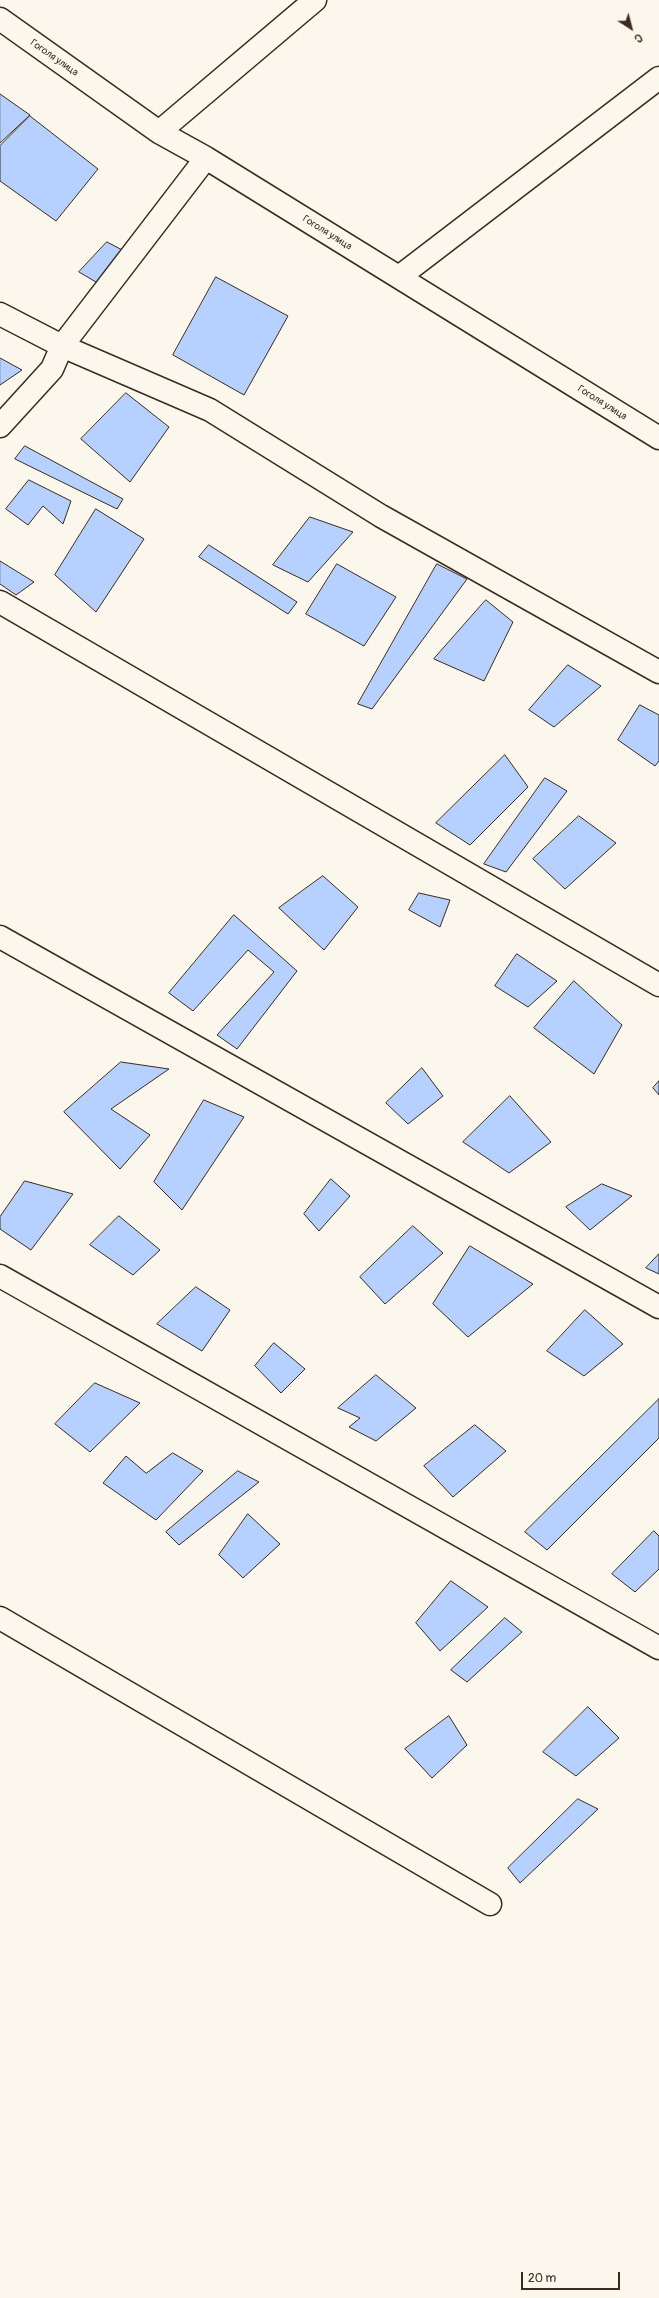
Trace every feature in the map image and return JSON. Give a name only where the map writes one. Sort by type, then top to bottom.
[{"type":"street","points":[[159,132],[315,0]]},
{"type":"street","name":"Гоголя улица","points":[[0,19],[159,132],[206,158],[398,277],[656,432]]},
{"type":"street","points":[[398,277],[659,78]]},
{"type":"street","points":[[0,426],[52,369],[62,346],[206,158]]},
{"type":"street","points":[[0,314],[62,346],[210,410],[381,516],[659,672]]},
{"type":"street","points":[[0,602],[659,985]]},
{"type":"street","points":[[0,937],[659,1307]]},
{"type":"street","points":[[0,1276],[659,1648]]},
{"type":"street","points":[[0,1618],[490,1904]]},
{"type":"building","points":[[0,94],[30,115],[0,143]]},
{"type":"building","points":[[30,116],[98,169],[56,221],[0,181],[0,146]]},
{"type":"building","points":[[107,242],[128,253],[101,285],[79,272]]},
{"type":"building","points":[[216,277],[288,316],[244,395],[173,355]]},
{"type":"building","points":[[0,358],[22,370],[0,385]]},
{"type":"building","points":[[126,393],[169,427],[130,482],[81,439]]},
{"type":"building","points":[[25,446],[123,499],[117,509],[15,459]]},
{"type":"building","points":[[29,480],[71,501],[63,524],[43,506],[28,525],[6,509]]},
{"type":"building","points":[[96,509],[144,539],[96,612],[55,575]]},
{"type":"building","points":[[310,517],[353,532],[308,582],[273,565]]},
{"type":"building","points":[[209,545],[297,602],[288,614],[199,557]]},
{"type":"building","points":[[0,561],[34,582],[16,595],[0,584]]},
{"type":"building","points":[[337,564],[396,597],[364,646],[306,614]]},
{"type":"building","points":[[437,564],[467,579],[372,709],[358,704]]},
{"type":"building","points":[[486,600],[513,622],[484,681],[434,659]]},
{"type":"building","points":[[568,665],[601,686],[554,727],[529,710]]},
{"type":"building","points":[[640,705],[659,715],[659,761],[655,766],[618,740]]},
{"type":"building","points":[[505,755],[528,787],[470,845],[436,823]]},
{"type":"building","points":[[545,778],[567,791],[506,872],[484,864]]},
{"type":"building","points":[[579,816],[616,843],[565,889],[533,859]]},
{"type":"building","points":[[323,876],[358,907],[324,950],[279,908]]},
{"type":"building","points":[[419,893],[450,900],[440,927],[409,910]]},
{"type":"building","points":[[234,915],[297,971],[237,1049],[217,1035],[274,972],[248,950],[193,1011],[169,993]]},
{"type":"building","points":[[517,954],[557,981],[528,1007],[495,986]]},
{"type":"building","points":[[574,981],[622,1025],[594,1074],[534,1028]]},
{"type":"building","points":[[121,1062],[169,1069],[111,1109],[150,1135],[120,1169],[64,1112]]},
{"type":"building","points":[[422,1068],[443,1096],[408,1124],[386,1103]]},
{"type":"building","points":[[659,1081],[659,1095],[653,1088]]},
{"type":"building","points":[[510,1096],[551,1142],[509,1173],[463,1142]]},
{"type":"building","points":[[204,1100],[244,1117],[182,1210],[154,1182]]},
{"type":"building","points":[[331,1179],[350,1196],[319,1231],[304,1214]]},
{"type":"building","points":[[25,1181],[73,1194],[31,1250],[0,1229],[0,1217]]},
{"type":"building","points":[[602,1184],[632,1196],[590,1230],[566,1207]]},
{"type":"building","points":[[119,1216],[160,1250],[133,1275],[90,1245]]},
{"type":"building","points":[[413,1226],[443,1253],[385,1304],[360,1277]]},
{"type":"building","points":[[470,1246],[533,1284],[468,1337],[433,1304]]},
{"type":"building","points":[[659,1254],[659,1274],[646,1268]]},
{"type":"building","points":[[196,1287],[230,1310],[202,1351],[157,1324]]},
{"type":"building","points":[[585,1310],[623,1344],[584,1376],[547,1351]]},
{"type":"building","points":[[274,1343],[305,1369],[281,1393],[255,1366]]},
{"type":"building","points":[[376,1375],[416,1408],[376,1441],[349,1427],[360,1418],[338,1408]]},
{"type":"building","points":[[95,1383],[140,1403],[90,1452],[55,1424]]},
{"type":"building","points":[[659,1399],[659,1438],[547,1550],[525,1532]]},
{"type":"building","points":[[475,1425],[506,1451],[453,1497],[424,1466]]},
{"type":"building","points":[[173,1453],[203,1471],[156,1520],[103,1483],[126,1456],[146,1473]]},
{"type":"building","points":[[238,1471],[259,1482],[179,1545],[166,1532]]},
{"type":"building","points":[[248,1514],[280,1544],[243,1578],[219,1555]]},
{"type":"building","points":[[654,1531],[659,1536],[659,1569],[635,1592],[612,1574]]},
{"type":"building","points":[[451,1581],[488,1607],[440,1651],[416,1623]]},
{"type":"building","points":[[505,1618],[522,1632],[467,1682],[451,1670]]},
{"type":"building","points":[[588,1707],[619,1738],[576,1776],[543,1752]]},
{"type":"building","points":[[449,1716],[467,1745],[432,1778],[405,1749]]},
{"type":"building","points":[[578,1799],[598,1809],[520,1883],[508,1868]]}]
